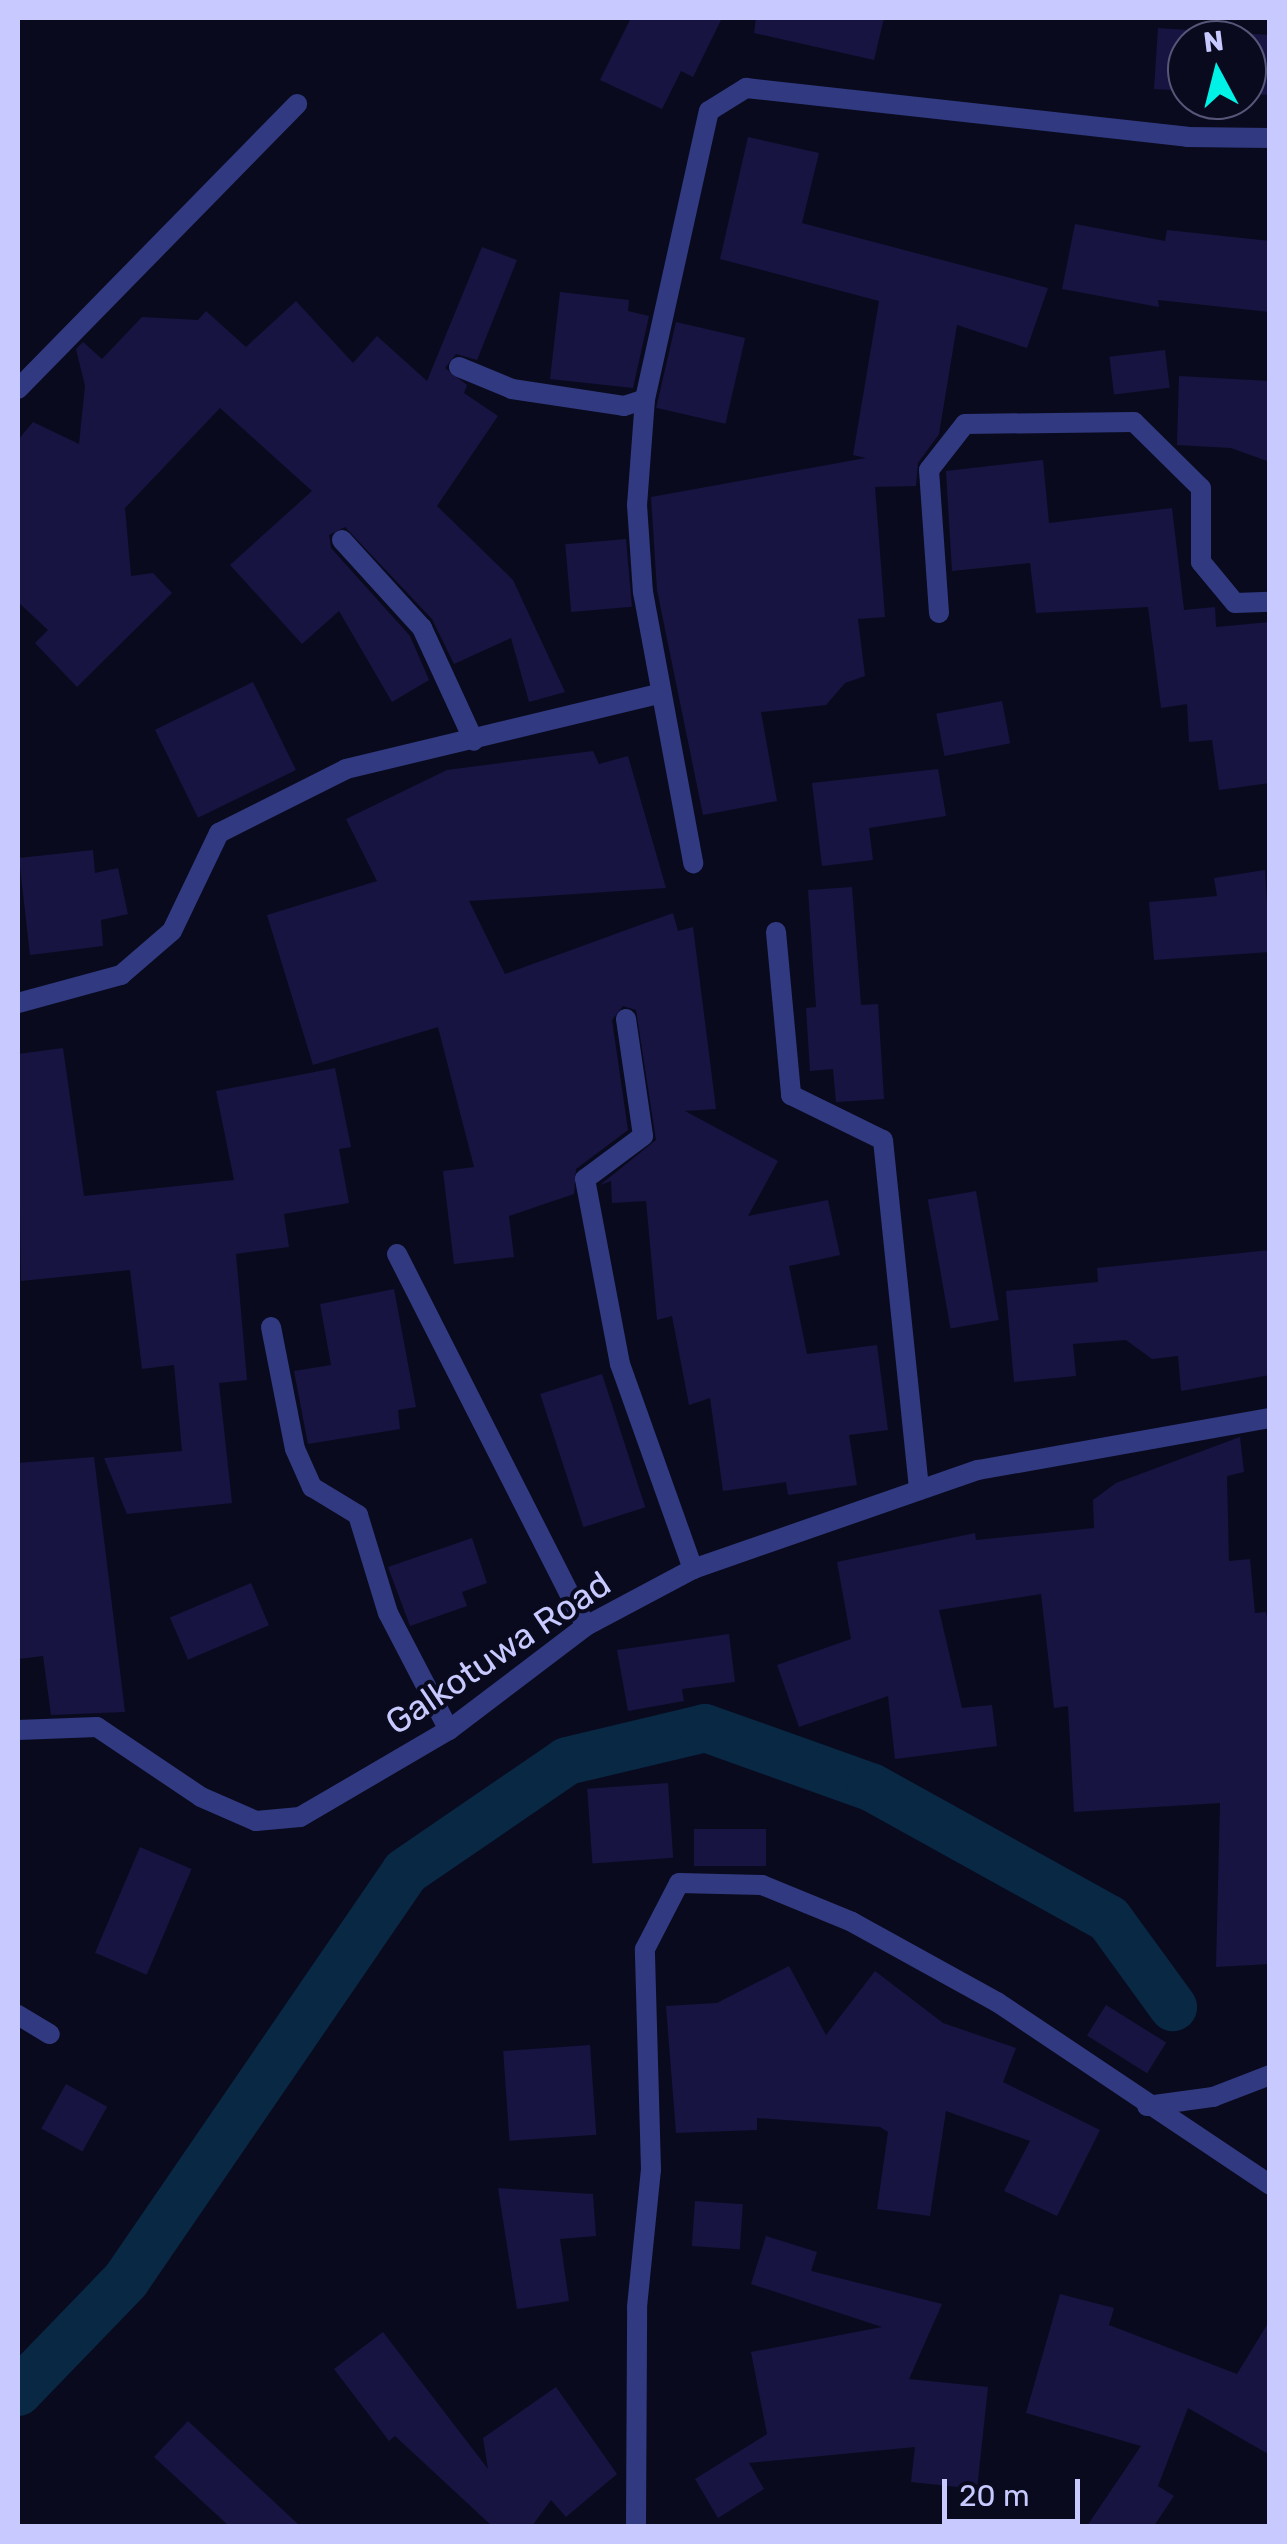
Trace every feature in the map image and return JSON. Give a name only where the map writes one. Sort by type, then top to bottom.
[{"type":"street","points":[[694,862],[658,694],[637,506],[645,400],[709,111],[726,96],[746,88],[1187,137],[1270,138]]},
{"type":"street","points":[[18,389],[296,104]]},
{"type":"street","points":[[459,367],[512,389],[624,406],[645,400]]},
{"type":"street","points":[[939,613],[929,470],[964,424],[1134,422],[1202,488],[1201,562],[1235,604],[1270,602]]},
{"type":"street","points":[[342,540],[422,628],[474,741]]},
{"type":"street","points":[[18,1004],[48,1001],[134,964],[172,931],[218,832],[346,769],[658,694]]},
{"type":"street","points":[[776,932],[791,1095],[884,1140],[919,1490]]},
{"type":"street","points":[[626,1020],[642,1136],[585,1179],[620,1364],[693,1568]]},
{"type":"street","points":[[398,1254],[586,1626]]},
{"type":"street","points":[[271,1327],[295,1449],[312,1487],[358,1515],[388,1613],[449,1730]]},
{"type":"street","name":"Galkotuwa Road","points":[[18,1730],[97,1727],[201,1797],[256,1821],[300,1817],[449,1730],[586,1626],[693,1568],[919,1490],[1098,1444],[1270,1418]]},
{"type":"street","points":[[636,2526],[637,2307],[651,2170],[645,1948],[678,1883],[762,1885],[852,1922],[997,2002],[1270,2186]]},
{"type":"street","points":[[18,2015],[50,2034]]},
{"type":"street","points":[[1147,2106],[1212,2097],[1270,2075]]},
{"type":"building","points":[[631,18],[722,18],[693,77],[681,71],[662,109],[600,80]]},
{"type":"building","points":[[756,18],[884,18],[874,60],[754,33]]},
{"type":"building","points":[[1158,28],[1167,29],[1167,90],[1154,89]]},
{"type":"building","points":[[1267,35],[1270,35],[1270,95],[1267,95]]},
{"type":"building","points":[[748,137],[819,153],[802,223],[1048,288],[1027,348],[957,325],[939,434],[918,463],[916,486],[875,487],[885,617],[858,619],[865,676],[845,683],[826,705],[761,712],[777,801],[703,815],[657,590],[651,497],[866,458],[853,455],[879,301],[720,259]]},
{"type":"building","points":[[1075,224],[1165,241],[1167,230],[1270,241],[1270,312],[1158,300],[1159,307],[1062,289]]},
{"type":"building","points":[[482,247],[517,260],[477,360],[456,354],[445,368],[467,385],[464,393],[498,416],[437,506],[513,580],[565,692],[529,702],[511,638],[454,664],[432,619],[345,527],[329,535],[331,548],[410,636],[429,680],[392,702],[339,611],[302,644],[230,565],[312,491],[220,408],[125,508],[131,576],[153,573],[172,593],[77,687],[35,643],[48,630],[18,602],[18,440],[33,422],[79,444],[85,386],[76,349],[83,342],[102,359],[142,317],[198,320],[206,311],[246,347],[296,301],[353,363],[377,336],[427,381]]},
{"type":"building","points":[[560,292],[629,300],[628,311],[649,316],[633,388],[550,379]]},
{"type":"building","points":[[676,322],[745,338],[725,424],[656,408]]},
{"type":"building","points":[[1165,350],[1170,388],[1114,395],[1109,357]]},
{"type":"building","points":[[1179,376],[1270,381],[1270,462],[1231,448],[1177,445]]},
{"type":"building","points":[[1043,460],[1049,523],[1172,508],[1184,610],[1215,607],[1216,627],[1270,622],[1270,783],[1219,790],[1212,740],[1189,742],[1187,704],[1161,708],[1148,607],[1036,613],[1030,563],[952,571],[946,471]]},
{"type":"building","points":[[626,539],[632,607],[571,612],[565,544]]},
{"type":"building","points":[[253,682],[296,770],[198,818],[155,730]]},
{"type":"building","points":[[1002,701],[1010,743],[944,756],[936,714]]},
{"type":"building","points":[[593,751],[599,764],[628,756],[666,888],[469,901],[505,974],[673,913],[678,931],[693,927],[716,1109],[685,1111],[778,1161],[748,1216],[828,1200],[840,1255],[789,1266],[807,1354],[877,1345],[888,1430],[849,1435],[857,1485],[788,1495],[786,1482],[723,1491],[710,1398],[689,1405],[672,1316],[657,1320],[646,1201],[612,1203],[611,1181],[600,1185],[656,1140],[636,1010],[623,1006],[612,1020],[628,1130],[576,1169],[574,1194],[509,1216],[514,1257],[454,1264],[443,1171],[474,1167],[438,1027],[313,1065],[267,915],[377,881],[346,819],[447,770]]},
{"type":"building","points":[[938,769],[946,816],[869,828],[873,860],[822,866],[812,783]]},
{"type":"building","points":[[93,850],[95,873],[118,868],[128,914],[101,920],[103,946],[30,955],[19,858]]},
{"type":"building","points":[[1265,870],[1270,952],[1154,960],[1149,902],[1217,896],[1214,878]]},
{"type":"building","points":[[852,887],[861,1005],[878,1004],[884,1099],[836,1102],[833,1069],[810,1071],[806,1008],[816,1007],[808,890]]},
{"type":"building","points":[[63,1048],[84,1196],[234,1180],[216,1091],[335,1068],[351,1147],[339,1149],[349,1203],[284,1214],[289,1247],[236,1254],[247,1380],[219,1383],[232,1503],[127,1514],[104,1458],[182,1451],[174,1365],[142,1369],[130,1270],[21,1281],[18,1054]]},
{"type":"building","points":[[976,1191],[999,1320],[950,1329],[928,1200]]},
{"type":"building","points":[[1270,1250],[1270,1375],[1181,1391],[1178,1356],[1152,1359],[1126,1340],[1073,1344],[1076,1376],[1014,1382],[1006,1291],[1098,1282],[1097,1268]]},
{"type":"building","points":[[394,1289],[416,1407],[398,1410],[400,1429],[308,1444],[294,1371],[331,1365],[320,1304]]},
{"type":"building","points":[[602,1374],[645,1507],[583,1527],[540,1394]]},
{"type":"building","points":[[1240,1437],[1244,1472],[1227,1476],[1229,1561],[1250,1559],[1255,1613],[1266,1612],[1270,1637],[1270,1964],[1216,1967],[1220,1803],[1074,1812],[1068,1706],[1054,1708],[1041,1594],[939,1610],[962,1708],[992,1705],[997,1746],[895,1759],[888,1696],[799,1727],[777,1665],[851,1639],[837,1562],[975,1533],[976,1540],[1094,1528],[1093,1500],[1116,1483]]},
{"type":"building","points":[[94,1457],[125,1712],[51,1715],[43,1656],[18,1659],[18,1463]]},
{"type":"building","points":[[472,1538],[487,1583],[462,1592],[467,1606],[410,1626],[388,1567]]},
{"type":"building","points":[[251,1583],[269,1625],[188,1660],[170,1617]]},
{"type":"building","points":[[729,1634],[735,1682],[682,1689],[684,1701],[628,1711],[617,1650]]},
{"type":"building","points":[[668,1783],[673,1858],[592,1863],[587,1789]]},
{"type":"building","points":[[694,1829],[766,1829],[766,1866],[694,1866]]},
{"type":"building","points":[[140,1847],[192,1869],[147,1975],[95,1953]]},
{"type":"building","points":[[789,1966],[826,2035],[875,1971],[943,2023],[1016,2048],[1003,2082],[1100,2130],[1057,2216],[1004,2191],[1030,2141],[946,2111],[930,2216],[877,2209],[888,2132],[880,2127],[757,2118],[757,2130],[676,2133],[666,2006],[717,2003]]},
{"type":"building","points":[[1106,2005],[1166,2043],[1147,2073],[1087,2036]]},
{"type":"building","points":[[590,2045],[596,2135],[509,2141],[503,2051]]},
{"type":"building","points":[[66,2084],[107,2107],[82,2151],[41,2129]]},
{"type":"building","points":[[498,2188],[593,2194],[596,2236],[560,2239],[569,2301],[517,2309]]},
{"type":"building","points":[[695,2201],[743,2204],[740,2249],[692,2246]]},
{"type":"building","points":[[766,2236],[817,2252],[811,2271],[942,2304],[909,2379],[988,2387],[977,2489],[911,2482],[915,2447],[749,2463],[764,2489],[718,2518],[695,2479],[767,2434],[751,2352],[882,2327],[751,2284]]},
{"type":"building","points":[[1060,2294],[1114,2308],[1109,2325],[1237,2374],[1270,2320],[1270,2455],[1188,2408],[1158,2486],[1174,2496],[1154,2526],[1087,2526],[1141,2446],[1026,2413]]},
{"type":"building","points":[[383,2332],[488,2469],[483,2438],[556,2387],[617,2474],[566,2517],[551,2500],[532,2526],[492,2526],[395,2436],[389,2441],[334,2369]]},
{"type":"building","points":[[188,2421],[300,2526],[229,2526],[154,2457]]},
{"type":"waterway","points":[[18,2392],[126,2280],[405,1872],[567,1761],[705,1728],[871,1787],[1109,1919],[1173,2007]]}]
